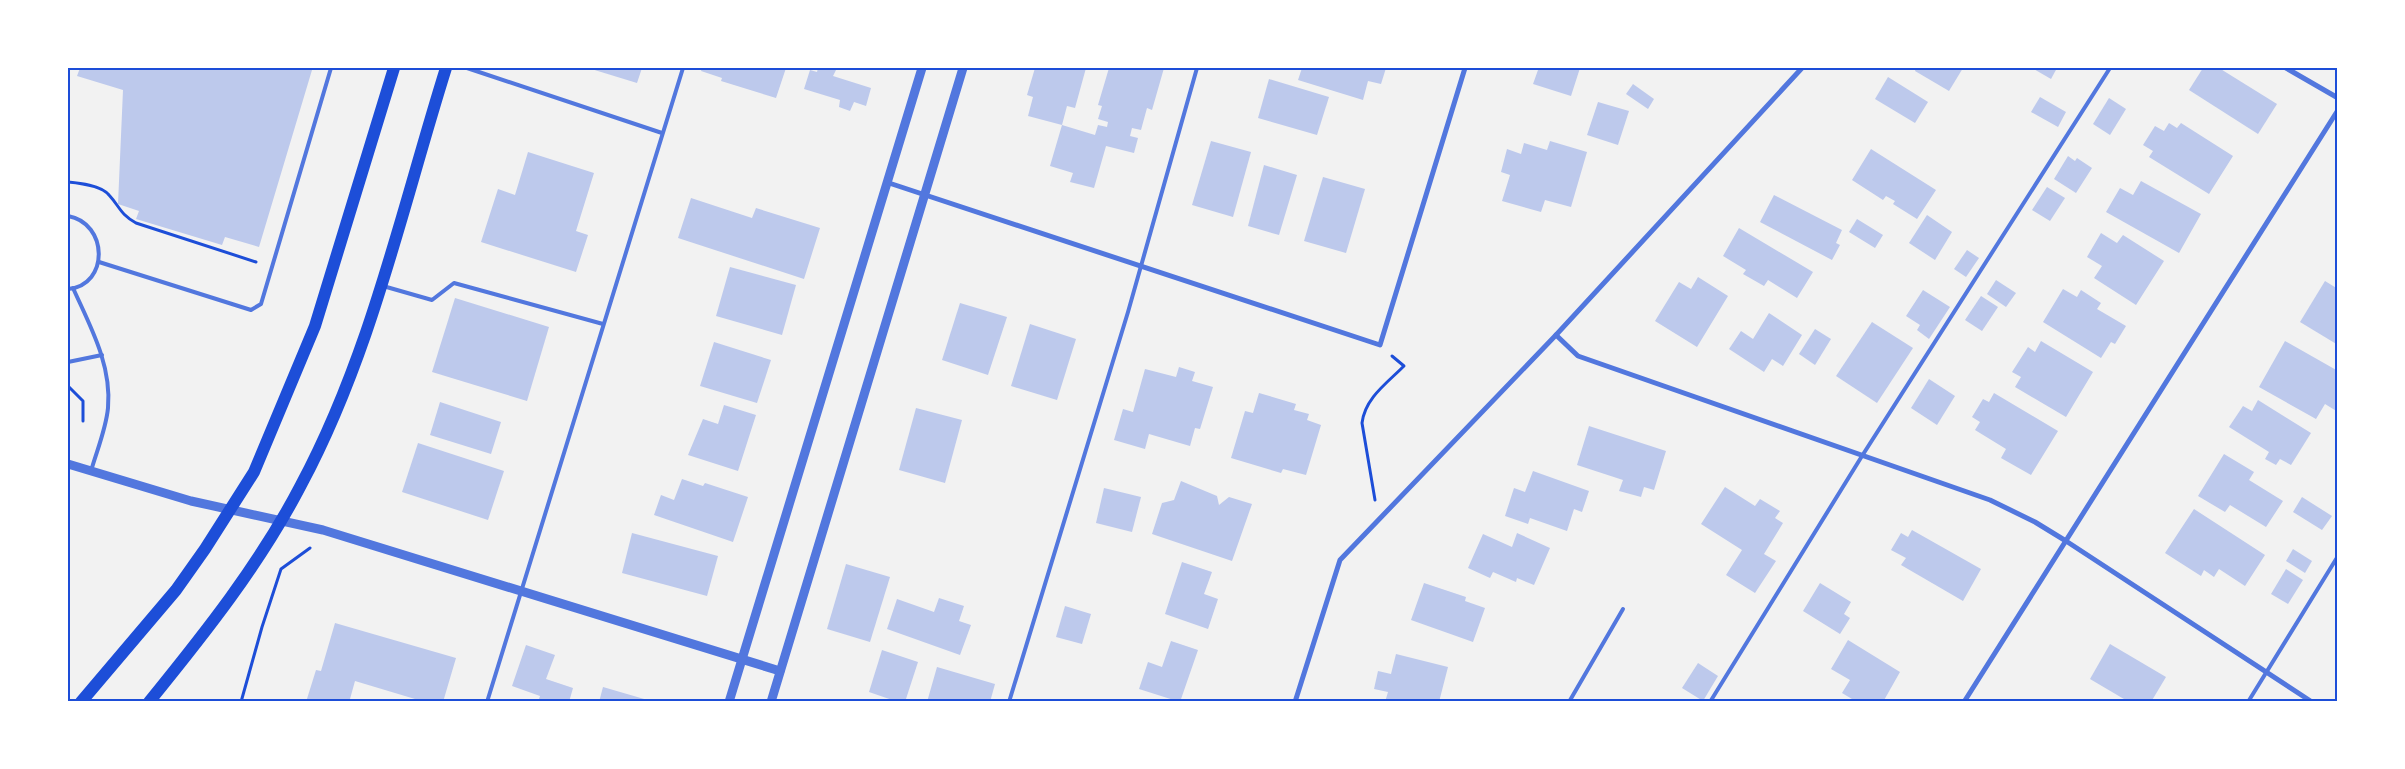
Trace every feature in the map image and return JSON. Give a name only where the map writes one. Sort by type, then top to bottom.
[{"type":"main road","points":[[81,702],[176,590],[254,472],[312,334],[394,68]]},
{"type":"main road","points":[[149,702],[221,611],[255,564],[283,520],[302,483],[343,394],[357,358],[381,285],[446,68]]},
{"type":"street","points":[[729,702],[922,68]]},
{"type":"street","points":[[771,702],[963,68]]},
{"type":"street","points":[[888,182],[1141,264],[1380,345],[1465,68]]},
{"type":"street","points":[[1296,702],[1340,560],[1556,335],[1802,68]]},
{"type":"street","points":[[2286,68],[2338,98]]},
{"type":"street","points":[[1964,702],[2338,110]]},
{"type":"street","points":[[1556,335],[1578,356],[1990,500],[2035,522],[2066,541],[2312,702]]},
{"type":"street","points":[[68,464],[191,500],[323,530],[780,671]]},
{"type":"lane","points":[[99,262],[250,310],[261,304],[331,68]]},
{"type":"lane","points":[[467,68],[662,133]]},
{"type":"lane","points":[[487,702],[602,324],[683,68]]},
{"type":"lane","points":[[1009,702],[1128,312],[1197,68]]},
{"type":"lane","points":[[1710,702],[1862,456],[2110,68]]},
{"type":"lane","points":[[68,216],[81,220],[96,236],[99,246],[99,262],[91,276],[73,288],[68,289]]},
{"type":"lane","points":[[381,285],[432,300],[454,283],[602,324]]},
{"type":"lane","points":[[73,288],[102,356],[108,383],[108,408],[91,471]]},
{"type":"lane","points":[[68,362],[102,356]]},
{"type":"lane","points":[[2248,702],[2338,556]]},
{"type":"lane","points":[[1569,702],[1623,609]]},
{"type":"path","points":[[68,182],[94,187],[109,193],[124,216],[136,223],[273,267]]},
{"type":"path","points":[[1380,345],[1404,366],[1370,399],[1364,412],[1362,423],[1380,518]]},
{"type":"path","points":[[68,386],[82,401],[83,421]]},
{"type":"path","points":[[241,702],[281,569],[310,548]]},
{"type":"building","points":[[80,68],[303,68],[312,70],[259,247],[225,237],[222,245],[136,219],[139,211],[118,204],[123,90],[77,76]]},
{"type":"building","points":[[588,68],[642,68],[637,83]]},
{"type":"building","points":[[702,68],[786,68],[776,98],[721,81],[722,78],[701,71]]},
{"type":"building","points":[[818,68],[836,70],[833,76],[871,88],[866,106],[854,102],[850,111],[839,107],[840,100],[804,89],[810,70],[817,72]]},
{"type":"building","points":[[1035,68],[1086,68],[1075,108],[1067,106],[1062,125],[1028,116],[1033,97],[1027,95]]},
{"type":"building","points":[[1109,68],[1164,68],[1152,110],[1147,108],[1141,130],[1132,128],[1130,136],[1138,138],[1134,153],[1106,146],[1094,188],[1070,182],[1073,173],[1050,166],[1062,125],[1095,135],[1098,125],[1107,127],[1108,122],[1098,119],[1102,106],[1098,105]]},
{"type":"building","points":[[1302,68],[1386,68],[1381,84],[1368,81],[1363,100],[1298,80]]},
{"type":"building","points":[[1530,68],[1580,68],[1571,96],[1533,84],[1538,70]]},
{"type":"building","points":[[1916,68],[1963,68],[1949,91],[1915,71]]},
{"type":"building","points":[[2032,68],[2057,68],[2051,79]]},
{"type":"building","points":[[2203,68],[2219,68],[2277,104],[2258,134],[2189,90]]},
{"type":"building","points":[[1888,77],[1928,102],[1915,123],[1875,99]]},
{"type":"building","points":[[1269,79],[1329,97],[1317,135],[1258,118]]},
{"type":"building","points":[[1633,84],[1654,99],[1648,109],[1626,94]]},
{"type":"building","points":[[2040,97],[2066,112],[2058,127],[2031,112]]},
{"type":"building","points":[[2109,98],[2126,109],[2110,135],[2093,124]]},
{"type":"building","points":[[1598,102],[1629,111],[1618,145],[1587,135]]},
{"type":"building","points":[[2169,123],[2177,128],[2181,123],[2233,156],[2209,194],[2149,157],[2153,151],[2143,145],[2155,126],[2164,131]]},
{"type":"building","points":[[1211,141],[1251,152],[1233,217],[1192,205]]},
{"type":"building","points":[[1550,141],[1587,152],[1571,207],[1545,200],[1541,212],[1502,201],[1510,175],[1501,172],[1507,149],[1521,154],[1524,143],[1547,150]]},
{"type":"building","points":[[1871,149],[1936,190],[1917,219],[1893,204],[1895,201],[1886,196],[1883,200],[1852,180]]},
{"type":"building","points":[[528,152],[594,173],[576,231],[588,235],[576,272],[481,242],[498,189],[515,195]]},
{"type":"building","points":[[2068,156],[2075,161],[2077,158],[2092,168],[2076,193],[2054,179]]},
{"type":"building","points":[[1264,165],[1297,175],[1279,235],[1248,226]]},
{"type":"building","points":[[1323,177],[1365,189],[1346,253],[1304,241]]},
{"type":"building","points":[[2141,181],[2201,214],[2179,253],[2106,212],[2120,188],[2133,195]]},
{"type":"building","points":[[2047,187],[2065,198],[2050,221],[2032,210]]},
{"type":"building","points":[[1774,195],[1842,230],[1836,243],[1840,245],[1832,260],[1760,222]]},
{"type":"building","points":[[691,198],[752,218],[756,208],[820,228],[804,279],[678,238]]},
{"type":"building","points":[[1927,215],[1952,232],[1935,260],[1909,243]]},
{"type":"building","points":[[1857,219],[1883,235],[1875,248],[1849,232]]},
{"type":"building","points":[[1739,228],[1813,272],[1797,298],[1768,280],[1764,286],[1743,274],[1746,270],[1723,256]]},
{"type":"building","points":[[2101,233],[2117,243],[2123,235],[2164,261],[2136,305],[2094,278],[2102,266],[2087,257]]},
{"type":"building","points":[[1967,250],[1979,258],[1966,277],[1954,269]]},
{"type":"building","points":[[730,267],[796,285],[782,335],[716,316]]},
{"type":"building","points":[[1698,277],[1728,296],[1697,347],[1655,321],[1679,282],[1691,289]]},
{"type":"building","points":[[1996,280],[2016,293],[2006,307],[1987,294]]},
{"type":"building","points":[[2325,281],[2338,289],[2338,345],[2300,322]]},
{"type":"building","points":[[2063,289],[2077,297],[2081,290],[2101,303],[2097,309],[2126,326],[2115,344],[2111,342],[2101,358],[2043,322]]},
{"type":"building","points":[[1923,290],[1950,307],[1929,339],[1917,330],[1920,325],[1906,316]]},
{"type":"building","points":[[1981,296],[1998,307],[1982,331],[1965,320]]},
{"type":"building","points":[[455,298],[549,327],[527,401],[432,372]]},
{"type":"building","points":[[960,303],[1007,317],[988,375],[942,360]]},
{"type":"building","points":[[1769,313],[1802,335],[1783,366],[1772,359],[1764,372],[1729,349],[1741,331],[1753,339]]},
{"type":"building","points":[[1872,322],[1913,348],[1877,403],[1836,376]]},
{"type":"building","points":[[1030,324],[1076,339],[1057,400],[1011,386]]},
{"type":"building","points":[[1815,329],[1831,339],[1815,365],[1799,354]]},
{"type":"building","points":[[2041,341],[2093,372],[2066,417],[2015,387],[2021,377],[2012,372],[2028,347],[2035,352]]},
{"type":"building","points":[[2285,341],[2338,371],[2338,412],[2325,404],[2316,419],[2259,387]]},
{"type":"building","points":[[714,342],[771,360],[757,403],[700,386]]},
{"type":"building","points":[[1179,367],[1195,372],[1192,381],[1213,387],[1200,429],[1195,428],[1190,446],[1149,434],[1145,449],[1114,440],[1123,409],[1133,412],[1145,369],[1176,377]]},
{"type":"building","points":[[1929,379],[1955,396],[1937,425],[1911,408]]},
{"type":"building","points":[[1259,393],[1296,404],[1294,410],[1309,414],[1307,420],[1321,425],[1306,475],[1283,469],[1281,473],[1231,458],[1245,411],[1253,413]]},
{"type":"building","points":[[1994,393],[2058,431],[2031,475],[2001,458],[2006,449],[1975,430],[1980,422],[1972,417],[1983,399],[1989,402]]},
{"type":"building","points":[[2258,400],[2311,433],[2291,465],[2280,459],[2276,465],[2265,459],[2269,452],[2229,427],[2243,406],[2252,411]]},
{"type":"building","points":[[440,402],[501,422],[491,454],[430,435]]},
{"type":"building","points":[[724,405],[756,415],[738,471],[688,455],[703,419],[718,424]]},
{"type":"building","points":[[916,408],[962,420],[945,483],[899,470]]},
{"type":"building","points":[[1589,426],[1666,451],[1654,490],[1644,487],[1641,497],[1619,491],[1623,480],[1577,465]]},
{"type":"building","points":[[418,443],[504,471],[488,520],[402,492]]},
{"type":"building","points":[[2224,454],[2254,472],[2249,480],[2283,501],[2266,527],[2230,505],[2225,512],[2198,496]]},
{"type":"building","points":[[1533,471],[1589,491],[1582,512],[1574,509],[1567,531],[1530,518],[1528,524],[1505,516],[1514,488],[1525,492]]},
{"type":"building","points":[[682,479],[703,486],[705,483],[748,497],[733,542],[654,515],[661,495],[674,500]]},
{"type":"building","points":[[1181,481],[1217,496],[1219,505],[1229,497],[1252,504],[1232,561],[1152,534],[1162,503],[1174,500]]},
{"type":"building","points":[[1725,487],[1755,506],[1760,499],[1780,511],[1775,518],[1783,523],[1764,554],[1776,561],[1755,593],[1726,575],[1742,550],[1701,524]]},
{"type":"building","points":[[1104,488],[1141,497],[1132,532],[1096,523]]},
{"type":"building","points":[[2302,497],[2332,516],[2322,530],[2293,512]]},
{"type":"building","points":[[2194,509],[2265,555],[2245,586],[2219,569],[2214,577],[2204,570],[2201,576],[2165,553]]},
{"type":"building","points":[[1912,530],[1981,569],[1963,601],[1901,565],[1906,558],[1891,550],[1901,533],[1908,537]]},
{"type":"building","points":[[632,533],[718,556],[707,596],[622,573]]},
{"type":"building","points":[[1517,533],[1550,548],[1534,585],[1517,578],[1516,582],[1493,572],[1490,578],[1468,568],[1483,534],[1512,547]]},
{"type":"building","points":[[2293,549],[2312,561],[2305,573],[2286,561]]},
{"type":"building","points":[[1182,562],[1212,572],[1204,594],[1218,599],[1208,629],[1165,614]]},
{"type":"building","points":[[846,564],[890,577],[870,642],[827,629]]},
{"type":"building","points":[[2286,569],[2303,580],[2288,604],[2271,594]]},
{"type":"building","points":[[1424,583],[1466,597],[1465,601],[1485,608],[1473,642],[1411,620]]},
{"type":"building","points":[[1820,583],[1851,602],[1844,614],[1850,618],[1840,634],[1803,611]]},
{"type":"building","points":[[939,598],[964,606],[959,621],[971,625],[960,655],[887,629],[897,599],[934,612]]},
{"type":"building","points":[[1065,606],[1091,614],[1082,644],[1056,637]]},
{"type":"building","points":[[335,623],[456,658],[443,702],[425,702],[355,681],[350,699],[358,702],[306,702],[316,670],[321,671]]},
{"type":"building","points":[[1848,640],[1900,672],[1883,702],[1857,702],[1842,693],[1850,680],[1831,669]]},
{"type":"building","points":[[1171,641],[1198,650],[1180,702],[1139,689],[1148,662],[1162,667]]},
{"type":"building","points":[[2110,644],[2166,677],[2151,702],[2129,702],[2090,679]]},
{"type":"building","points":[[526,645],[555,655],[546,679],[573,688],[569,702],[538,702],[540,696],[512,686]]},
{"type":"building","points":[[882,650],[918,662],[905,702],[898,702],[869,692]]},
{"type":"building","points":[[1396,654],[1448,667],[1439,702],[1385,702],[1388,692],[1374,689],[1378,671],[1391,674]]},
{"type":"building","points":[[1698,663],[1718,676],[1703,701],[1682,688]]},
{"type":"building","points":[[937,667],[995,684],[990,702],[927,702]]},
{"type":"building","points":[[603,687],[651,701],[651,702],[599,702]]}]
